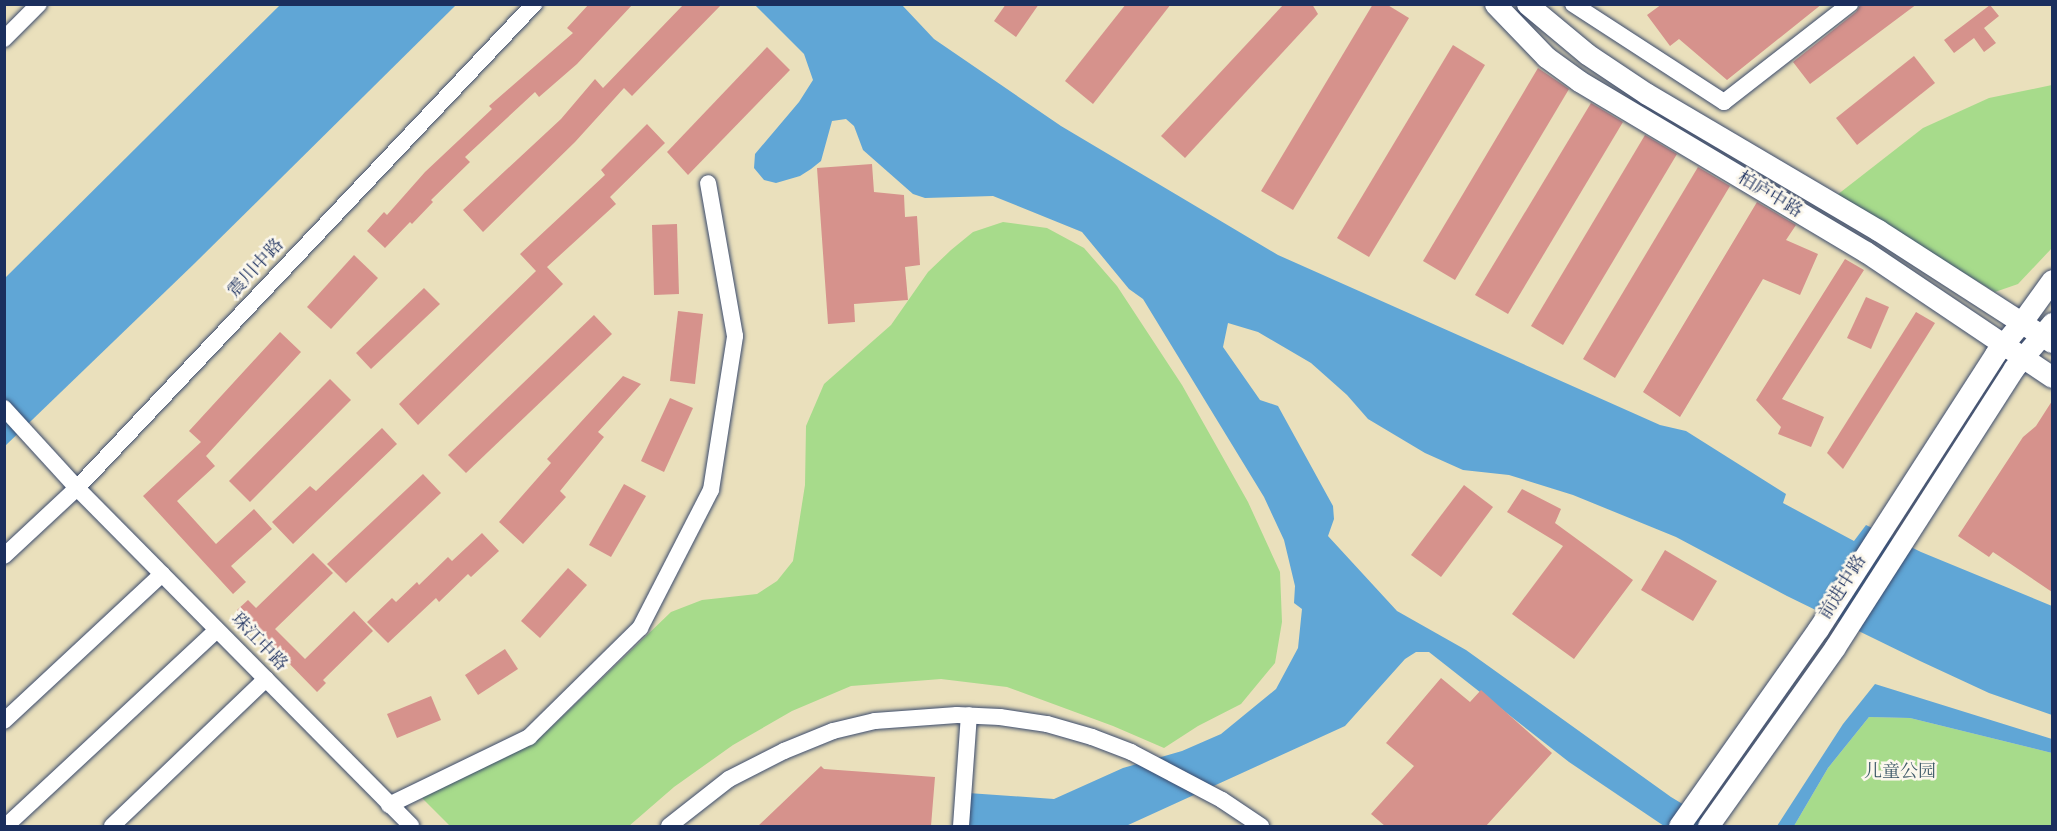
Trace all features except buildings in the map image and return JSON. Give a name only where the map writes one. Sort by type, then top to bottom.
[{"type":"main road","name":"柏庐中路","points":[[1495,4],[1546,57],[1579,81],[1866,252],[2052,377]]},
{"type":"main road","name":"柏庐中路","points":[[1527,4],[1587,54],[1647,94],[1878,230],[2021,323],[2049,334]]},
{"type":"main road","name":"前进中路","points":[[1679,826],[1818,629],[2002,345],[2052,280]]},
{"type":"main road","name":"前进中路","points":[[1708,826],[1835,647],[2022,358],[2049,334]]},
{"type":"street","points":[[4,39],[39,4]]},
{"type":"street","name":"震川中路","points":[[4,556],[77,488],[534,4]]},
{"type":"street","points":[[1573,4],[1724,102],[1850,4]]},
{"type":"street","points":[[389,805],[529,737],[640,628],[711,490],[735,336],[708,183]]},
{"type":"street","name":"珠江中路","points":[[4,408],[77,488],[411,826]]},
{"type":"street","points":[[4,721],[162,574]]},
{"type":"street","points":[[6,826],[218,630]]},
{"type":"street","points":[[112,826],[266,679]]},
{"type":"street","points":[[961,826],[969,716]]},
{"type":"street","points":[[669,826],[729,779],[784,751],[833,731],[874,721],[969,716],[1047,724],[1131,752],[1255,822]]},
{"type":"green space","points":[[2052,85],[2052,248],[2018,284],[1995,292],[1837,195],[1923,128],[1989,98]]},
{"type":"green space","points":[[1003,222],[1047,228],[1084,248],[1117,286],[1182,385],[1248,502],[1280,572],[1282,622],[1275,663],[1241,704],[1198,726],[1164,748],[1113,726],[1007,687],[941,679],[851,686],[792,711],[733,745],[674,787],[629,826],[450,826],[421,797],[539,739],[671,612],[702,600],[757,594],[777,581],[793,561],[805,485],[806,426],[824,384],[891,325],[928,272],[951,250],[973,232]]},
{"type":"green space","name":"儿童公园","points":[[1869,717],[1910,718],[2052,753],[2052,826],[1794,826],[1828,768]]},
{"type":"water","points":[[280,5],[456,5],[195,263],[5,446],[4,279]]},
{"type":"water","points":[[755,5],[902,5],[934,39],[1061,126],[1278,255],[1660,425],[1686,431],[1786,494],[1783,503],[1854,541],[1866,525],[1921,552],[2052,606],[2052,715],[1989,693],[1920,661],[1787,596],[1676,537],[1573,495],[1509,475],[1463,470],[1425,453],[1368,419],[1347,395],[1311,363],[1258,332],[1228,323],[1223,347],[1260,400],[1278,406],[1333,506],[1334,519],[1328,536],[1397,611],[1466,650],[1671,797],[1719,826],[1664,826],[1569,762],[1429,652],[1416,652],[1405,659],[1345,726],[1126,826],[966,826],[968,793],[1054,799],[1123,768],[1182,751],[1221,734],[1276,689],[1298,648],[1302,609],[1294,603],[1295,586],[1284,540],[1264,497],[1143,299],[1129,289],[1082,232],[993,196],[925,198],[913,194],[863,150],[854,126],[846,119],[832,121],[821,161],[811,169],[800,176],[776,183],[764,180],[754,168],[755,154],[799,102],[813,80],[804,54]]},
{"type":"water","points":[[1875,684],[2052,739],[2052,753],[1910,718],[1869,717],[1828,768],[1794,826],[1777,826],[1843,724]]}]
